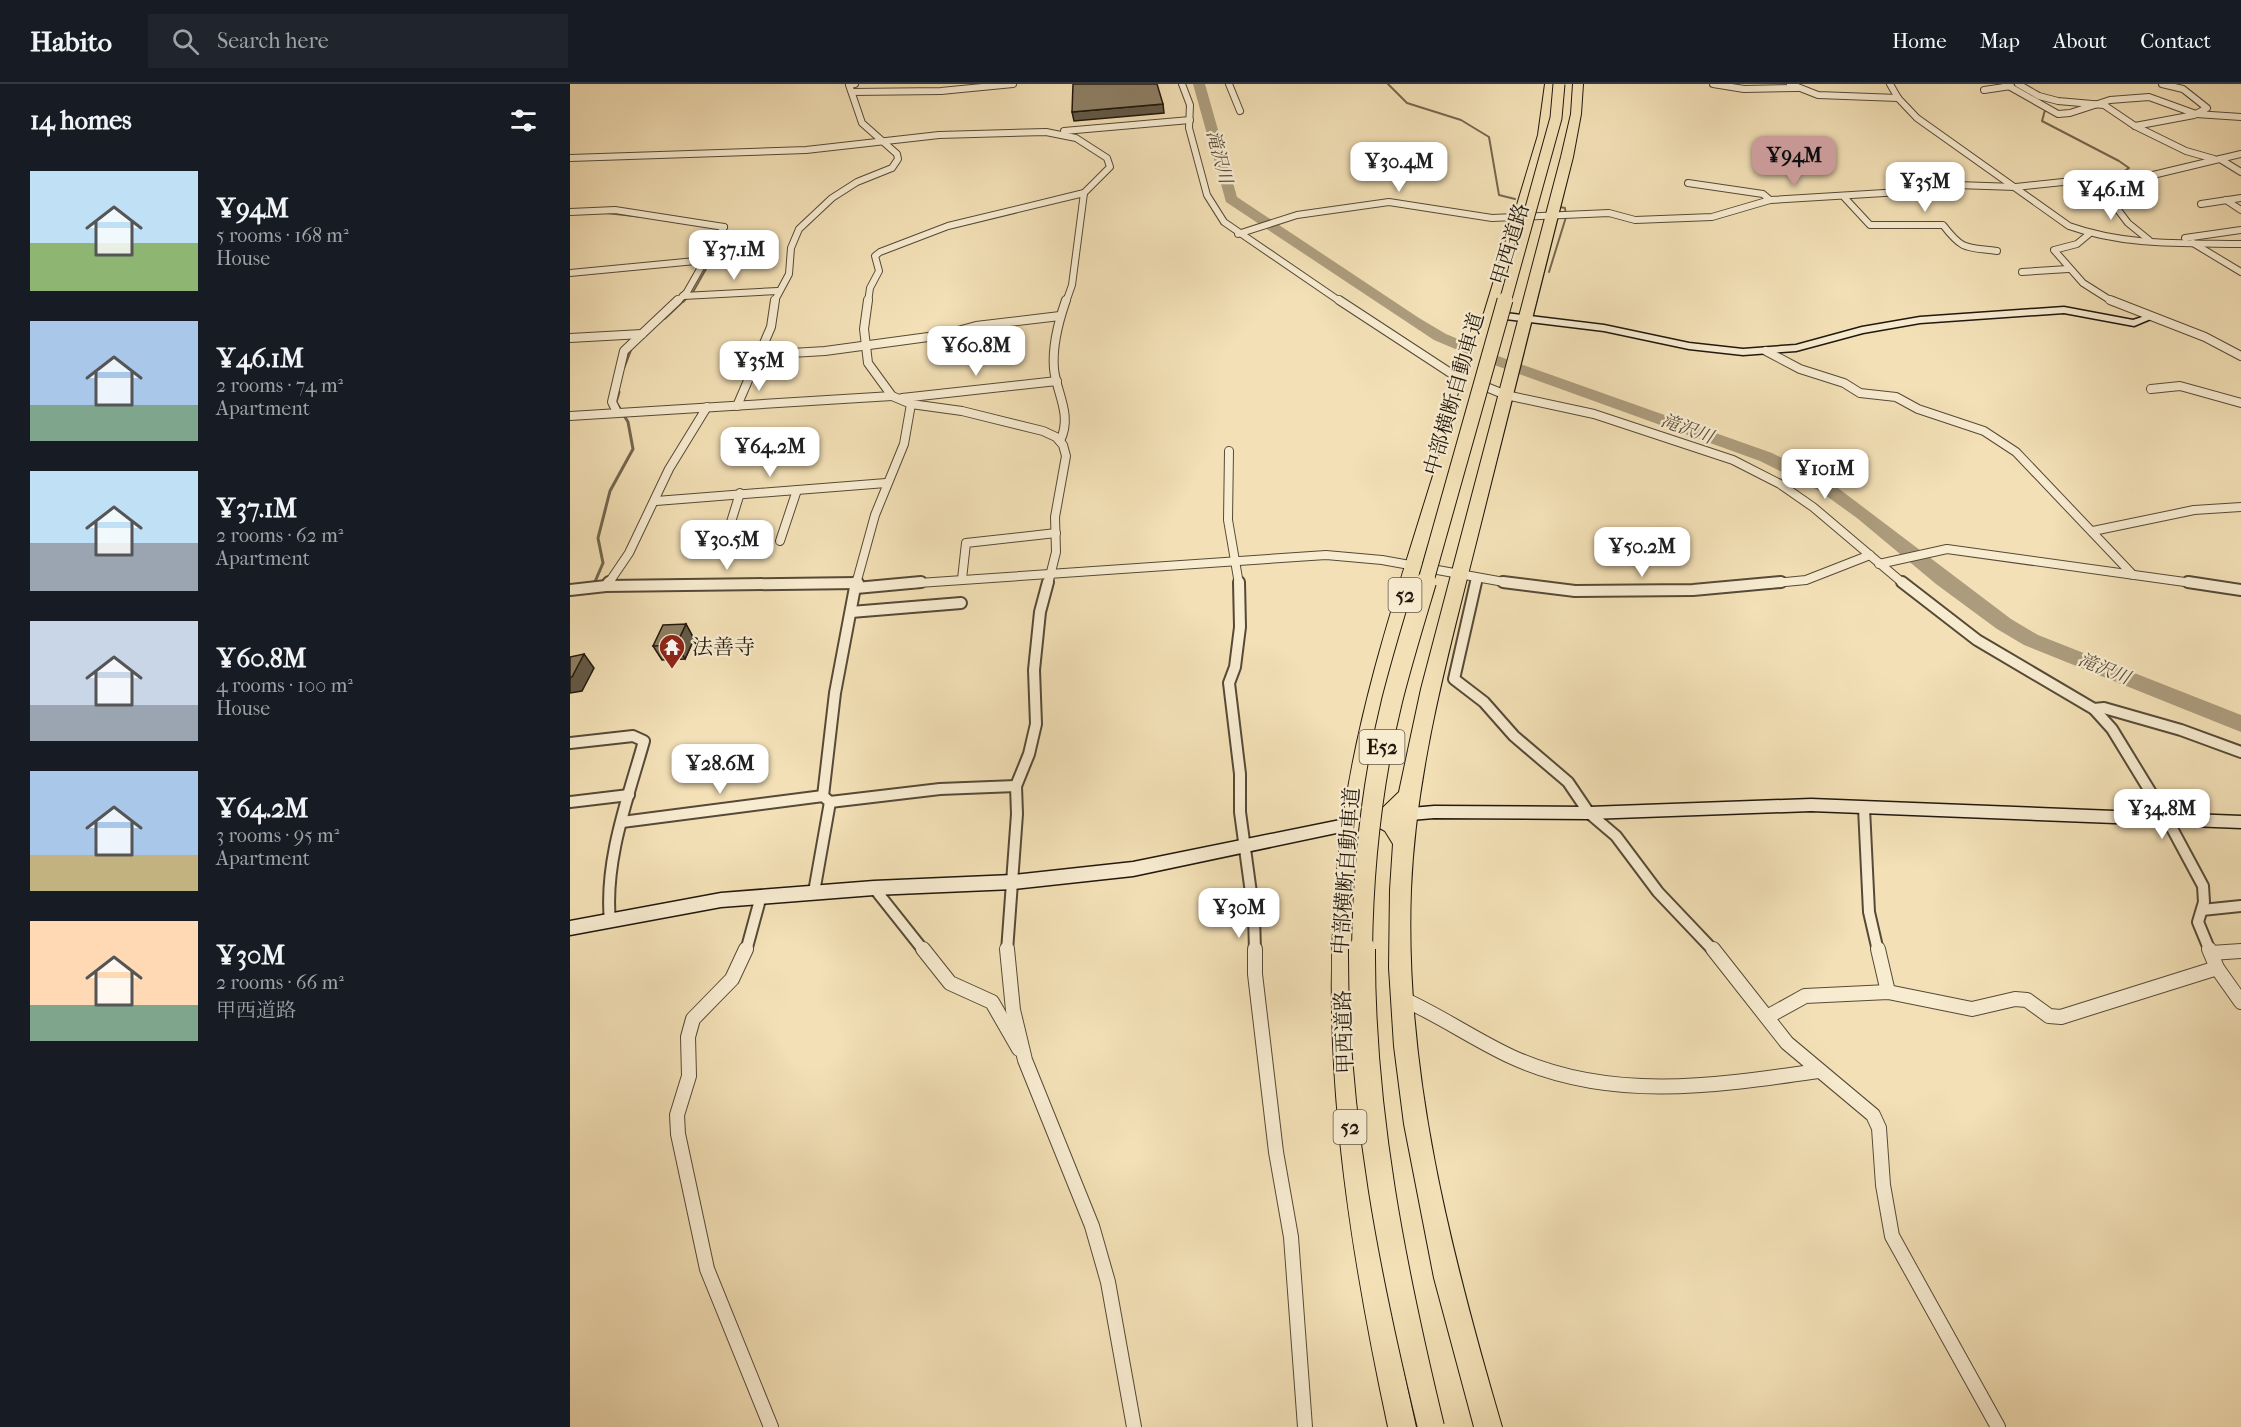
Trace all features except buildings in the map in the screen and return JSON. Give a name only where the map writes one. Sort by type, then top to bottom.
[{"type":"highway","name":"甲西道路","points":[[1402,1427],[1365,1238],[1346,1092],[1343,955],[1352,824],[1371,722],[1413,566],[1543,135],[1550,84]]},
{"type":"highway","name":"中部横断自動車道","points":[[1431,1427],[1406,1324],[1381,1200],[1369,1098],[1363,1006],[1363,917],[1368,840],[1378,767],[1392,701],[1550,146],[1556,118],[1559,84]]},
{"type":"highway","name":"甲西道路","points":[[1488,1427],[1450,1294],[1432,1216],[1419,1141],[1403,999],[1401,948],[1404,844],[1408,805],[1433,678],[1458,574],[1556,215],[1572,135],[1578,84]]},
{"type":"highway","points":[[1381,819],[1408,805]]},
{"type":"highway","points":[[1381,819],[1392,825],[1404,844]]},
{"type":"street","points":[[737,406],[771,327],[778,291],[789,274],[794,238],[806,220],[832,198],[896,164],[897,154],[862,123],[849,85],[855,84]]},
{"type":"street","points":[[852,92],[941,91],[1013,84]]},
{"type":"street","points":[[1182,84],[1190,105],[1189,128],[1213,208],[1242,232],[1384,327],[1424,357],[1507,390],[1594,414],[1733,460],[1780,484],[1813,507],[1977,640],[2094,709],[2112,729],[2168,819],[2203,885],[2202,910],[2198,922],[2217,968],[2241,1002]]},
{"type":"street","points":[[1229,84],[1240,111]]},
{"type":"street","points":[[1713,84],[1744,89],[1798,88]]},
{"type":"street","points":[[1790,84],[1818,94],[1898,98]]},
{"type":"street","points":[[1890,84],[1898,98],[1917,118],[2069,226],[2089,234],[2149,240],[2241,244]]},
{"type":"street","points":[[1984,90],[2017,84],[2039,96],[2058,101],[2100,103],[2154,98],[2195,114]]},
{"type":"street","points":[[2162,84],[2183,89],[2207,106],[2195,114]]},
{"type":"street","points":[[2006,86],[2058,114],[2070,113],[2100,103]]},
{"type":"street","points":[[2100,103],[2135,126],[2186,151],[2218,159],[2241,172]]},
{"type":"street","points":[[2135,126],[2195,114],[2241,117]]},
{"type":"street","points":[[570,158],[806,150],[886,143],[939,135],[1046,132],[1190,120]]},
{"type":"street","points":[[1025,1060],[1013,1010],[1007,948],[1013,882],[1016,786],[1029,754],[1036,724],[1034,670],[1039,623],[1056,552],[1055,517],[1066,456],[1060,441],[1043,431],[962,411],[911,404],[895,397],[884,388],[868,363],[865,311],[871,284],[879,271],[875,256],[880,252],[948,226],[1043,206],[1083,193],[1106,171],[1110,163],[1076,138],[1046,132]]},
{"type":"street","points":[[1242,232],[1284,219],[1389,202],[1492,218],[1609,213],[1635,220],[1712,217],[1770,200],[1917,191],[1956,184],[2016,188],[2132,180],[2241,154]]},
{"type":"street","points":[[2096,181],[2128,223],[2149,240]]},
{"type":"street","points":[[1688,183],[1763,194],[1770,200]]},
{"type":"street","points":[[1060,441],[1063,435],[1064,401],[1054,369],[1060,316],[1072,285],[1083,193]]},
{"type":"street","points":[[1844,197],[1870,225],[1943,225],[1964,247],[1997,251]]},
{"type":"street","points":[[2201,204],[2241,198]]},
{"type":"street","points":[[2226,200],[2241,210]]},
{"type":"street","points":[[570,212],[615,210],[701,221],[722,228],[687,296],[642,334],[622,356],[612,402],[622,411]]},
{"type":"street","points":[[2181,242],[2187,236],[2241,230]]},
{"type":"street","points":[[2089,234],[2077,244],[2054,250],[2083,285],[2148,318],[2198,335],[2241,356]]},
{"type":"street","points":[[2192,242],[2241,272]]},
{"type":"street","points":[[570,273],[706,260]]},
{"type":"street","points":[[2022,272],[2068,269]]},
{"type":"street","points":[[687,296],[778,291]]},
{"type":"street","points":[[1489,314],[1604,328],[1708,349],[1766,351],[1796,348],[1862,330],[1920,320],[2064,310],[2134,323],[2148,318]]},
{"type":"street","points":[[759,355],[825,351],[931,337],[976,326],[1060,316]]},
{"type":"street","points":[[570,338],[642,334]]},
{"type":"street","points":[[1766,351],[1800,369],[1845,384],[1860,393],[1896,397],[1918,409],[1984,431],[2016,452],[2133,575]]},
{"type":"street","points":[[570,416],[622,411],[895,397],[1057,381]]},
{"type":"street","points":[[2151,389],[2180,386],[2241,403]]},
{"type":"street","points":[[814,892],[827,799],[829,723],[851,612],[871,527],[886,483],[904,444],[911,404]]},
{"type":"street","points":[[602,586],[629,553],[656,501],[669,469],[707,407]]},
{"type":"street","points":[[1229,451],[1228,520],[1240,591],[1240,627],[1235,667],[1229,683],[1240,774],[1240,812],[1254,915],[1258,1007],[1276,1152],[1291,1237],[1296,1331],[1305,1427]]},
{"type":"street","points":[[656,501],[886,483]]},
{"type":"street","points":[[780,541],[797,490]]},
{"type":"street","points":[[731,522],[740,493]]},
{"type":"street","points":[[2092,531],[2194,510],[2241,507]]},
{"type":"street","points":[[962,579],[966,543],[1056,533]]},
{"type":"street","points":[[1881,563],[1939,551],[1959,550],[2037,559],[2133,575],[2168,577],[2241,590]]},
{"type":"street","points":[[570,590],[602,586],[857,586],[1326,555],[1413,566],[1477,579],[1575,591],[1693,590],[1806,580],[1870,555]]},
{"type":"street","points":[[1477,579],[1454,679],[1484,702],[1514,736],[1559,772],[1589,813],[1616,836],[1658,892],[1708,944],[1787,1043],[1873,1115],[1879,1128],[1883,1185],[1892,1236],[1998,1427]]},
{"type":"street","points":[[851,612],[961,603]]},
{"type":"street","points":[[2094,709],[2104,708],[2181,730],[2241,752]]},
{"type":"street","points":[[570,743],[633,736],[644,741],[622,822],[608,902],[610,921]]},
{"type":"street","points":[[622,822],[827,799],[940,789],[1016,786]]},
{"type":"street","points":[[570,802],[629,795]]},
{"type":"street","points":[[1408,805],[1589,813],[1799,805],[2241,822]]},
{"type":"street","points":[[1864,808],[1869,912],[1888,993]]},
{"type":"street","points":[[570,928],[672,908],[761,896],[1013,882],[1133,869],[1381,819]]},
{"type":"street","points":[[874,888],[950,983],[992,1002],[1025,1060],[1092,1226],[1108,1282],[1134,1427]]},
{"type":"street","points":[[761,896],[743,960],[732,979],[693,1019],[688,1037],[689,1076],[677,1115],[678,1134],[707,1269],[771,1427]]},
{"type":"street","points":[[2202,910],[2241,906]]},
{"type":"street","points":[[2211,953],[2241,951]]},
{"type":"street","points":[[1767,1017],[1805,996],[1888,993],[1972,1009],[2015,999],[2027,1000],[2049,1016],[2061,1017],[2217,968]]},
{"type":"street","points":[[1403,999],[1438,1013],[1512,1058],[1561,1076],[1597,1084],[1641,1089],[1674,1089],[1818,1071]]},
{"type":"waterway","name":"滝沢川","points":[[1199,84],[1231,199],[1440,337],[1492,359],[1766,457],[1824,486],[1864,514],[1943,579],[2004,624],[2031,640],[2241,724]]},
{"type":"waterway","points":[[1388,84],[1407,103],[1461,120],[1489,137],[1499,195],[1515,199]]},
{"type":"waterway","points":[[2045,110],[2042,121],[2119,161],[2129,168],[2123,172],[2133,178]]},
{"type":"waterway","points":[[1549,272],[1566,217],[1565,208],[1560,207]]},
{"type":"waterway","points":[[606,213],[643,217]]},
{"type":"waterway","points":[[683,302],[693,292],[724,237],[726,230],[722,229]]},
{"type":"waterway","points":[[665,318],[684,300]]},
{"type":"waterway","points":[[624,367],[631,349]]},
{"type":"waterway","points":[[594,584],[603,563],[598,538],[610,491],[633,449],[628,422],[616,402],[619,392]]},
{"type":"place","name":"法善寺","points":[[672,670]]}]
